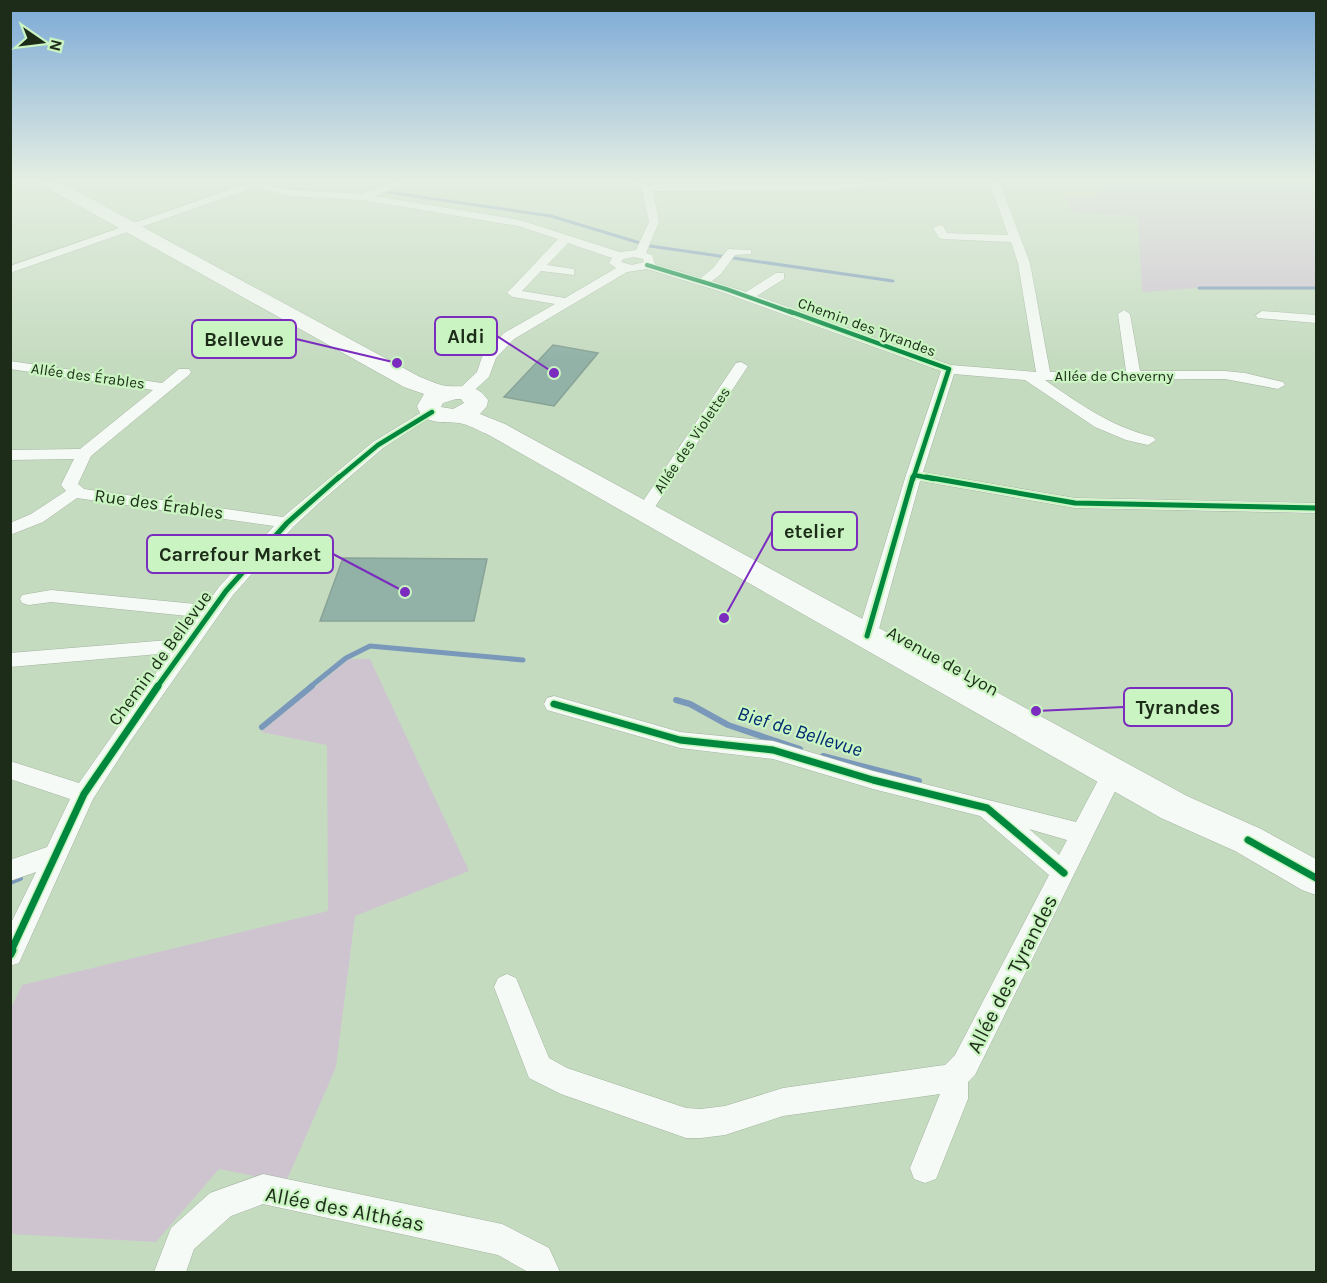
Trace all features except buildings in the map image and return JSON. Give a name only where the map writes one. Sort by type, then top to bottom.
[{"type":"main road","name":"Avenue de Lyon","points":[[157,241],[412,382],[421,391],[452,403],[643,513],[1174,807],[1248,840],[1317,878]]},
{"type":"street","points":[[10,270],[17,264],[89,241]]},
{"type":"street","points":[[563,241],[513,293],[568,302]]},
{"type":"street","points":[[573,241],[622,262],[645,252],[648,241]]},
{"type":"street","points":[[1016,241],[1024,263],[1037,376],[1112,431],[1148,440]]},
{"type":"street","points":[[703,282],[717,271],[732,251],[747,252]]},
{"type":"street","name":"Chemin des Tyrandes","points":[[645,252],[703,282],[950,369],[914,475],[867,636]]},
{"type":"street","name":"Chemin de Bellevue","points":[[10,954],[84,794],[121,737],[226,591],[287,523],[378,446],[452,403],[484,374],[489,357],[496,347],[509,336],[568,302],[622,262]]},
{"type":"street","points":[[536,267],[570,272]]},
{"type":"street","points":[[747,297],[780,276]]},
{"type":"street","points":[[1124,314],[1134,375]]},
{"type":"street","points":[[1262,315],[1317,320]]},
{"type":"street","name":"Allée des Érables","points":[[10,365],[165,388]]},
{"type":"street","name":"Allée des Violettes","points":[[643,513],[741,366]]},
{"type":"street","name":"Allée de Cheverny","points":[[950,369],[1037,376],[1226,375],[1278,385]]},
{"type":"street","name":"Allée des Érables","points":[[84,454],[184,372]]},
{"type":"street","points":[[10,455],[84,454]]},
{"type":"street","name":"Rue des Érables","points":[[84,454],[69,485],[76,491],[287,523]]},
{"type":"street","points":[[914,475],[1075,503],[1317,508]]},
{"type":"street","points":[[10,530],[37,518],[76,491]]},
{"type":"street","points":[[29,599],[51,596],[210,612]]},
{"type":"street","points":[[10,660],[187,645]]},
{"type":"street","points":[[554,704],[680,740],[773,750],[873,780],[1083,834]]},
{"type":"street","points":[[10,770],[84,794]]},
{"type":"street","name":"Allée des Tyrandes","points":[[954,1076],[965,1065],[1113,773]]},
{"type":"street","points":[[987,808],[1064,873]]},
{"type":"street","points":[[10,871],[58,854]]},
{"type":"street","points":[[507,987],[539,1068],[561,1080],[686,1123],[706,1125],[728,1121],[780,1102],[935,1083],[954,1076],[954,1099],[926,1168]]},
{"type":"street","name":"Allée des Althéas","points":[[170,1272],[182,1239],[221,1204],[263,1189],[502,1240],[538,1258],[544,1272]]},
{"type":"shaded area","points":[[1139,241],[1316,241],[1316,288],[1197,288],[1142,292]]},
{"type":"shaded area","points":[[349,659],[370,659],[469,871],[355,916],[336,1067],[286,1182],[219,1169],[156,1242],[11,1234],[10,1010],[22,985],[328,911],[327,745],[261,732]]},
{"type":"waterway","points":[[633,241],[650,246],[893,281]]},
{"type":"waterway","points":[[1199,288],[1316,288]]},
{"type":"waterway","name":"Bief de Bellevue","points":[[310,687],[346,658],[370,646],[523,660]]},
{"type":"waterway","name":"Bief de Bellevue","points":[[262,727],[312,686]]},
{"type":"waterway","name":"Bief de Bellevue","points":[[676,700],[690,704],[728,725],[800,749]]},
{"type":"waterway","name":"Bief de Bellevue","points":[[823,756],[919,781]]},
{"type":"waterway","name":"Bief de Bellevue","points":[[10,882],[20,878]]},
{"type":"cycle path","points":[[647,265],[726,289],[949,369],[914,475],[867,636]]},
{"type":"cycle path","points":[[10,954],[84,794],[121,737],[226,591],[287,523],[314,498],[378,445],[432,412]]},
{"type":"cycle path","points":[[914,475],[1075,503],[1316,508]]},
{"type":"cycle path","points":[[554,704],[680,740],[773,750],[873,780],[987,808],[1064,873]]},
{"type":"cycle path","points":[[1248,840],[1316,878]]},
{"type":"place","name":"Bellevue","points":[[397,363]]},
{"type":"place","name":"Aldi","points":[[554,373]]},
{"type":"place","name":"Carrefour Market","points":[[405,592]]},
{"type":"place","name":"etelier","points":[[724,618]]},
{"type":"place","name":"Tyrandes","points":[[1036,711]]}]
